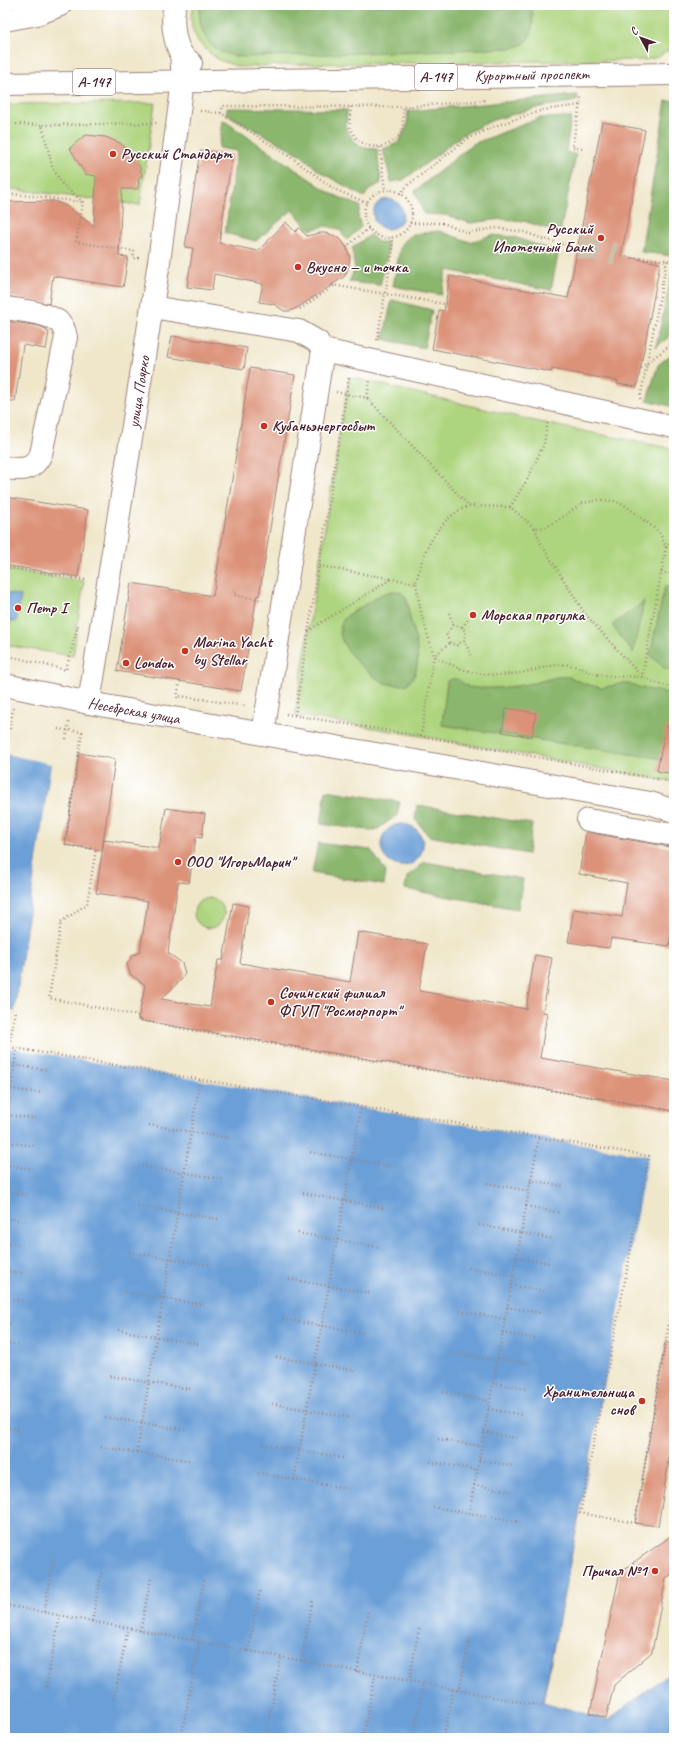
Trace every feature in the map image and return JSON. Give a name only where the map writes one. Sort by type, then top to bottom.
[{"type":"main road","points":[[5,20],[37,14],[60,5]]},
{"type":"main road","points":[[175,5],[173,22],[181,53]]},
{"type":"main road","name":"улица Поярко","points":[[89,703],[159,262],[183,81],[181,53]]},
{"type":"main road","name":"Курортный проспект","points":[[181,53],[194,66],[212,76],[226,81]]},
{"type":"main road","name":"Курортный проспект","points":[[645,73],[674,63]]},
{"type":"main road","name":"Курортный проспект","points":[[5,84],[645,73],[674,74]]},
{"type":"main road","points":[[152,307],[299,331],[318,342],[324,350],[674,427]]},
{"type":"main road","points":[[5,308],[51,317],[59,322],[64,329],[66,337],[41,454],[37,462],[29,467],[20,470],[5,468]]},
{"type":"main road","points":[[263,734],[324,350]]},
{"type":"main road","name":"Несебрская улица","points":[[5,685],[89,703],[650,802],[674,811]]},
{"type":"main road","points":[[588,820],[674,835]]},
{"type":"path","points":[[582,92],[572,147],[584,150]]},
{"type":"path","points":[[367,203],[334,188],[294,160],[221,113],[223,106],[403,107],[489,100]]},
{"type":"path","points":[[400,194],[408,185],[467,139],[495,126],[543,110],[580,105]]},
{"type":"path","points":[[351,107],[350,125],[352,132],[363,144],[380,147],[394,140],[400,132],[403,125],[403,107]]},
{"type":"path","points":[[16,124],[160,123],[159,130]]},
{"type":"path","points":[[42,125],[52,166],[62,184],[83,202]]},
{"type":"path","points":[[380,147],[385,190]]},
{"type":"path","points":[[385,190],[392,190],[400,194],[410,205],[410,223],[402,233],[391,237],[379,236],[369,228],[365,216],[367,203],[374,195],[385,190]]},
{"type":"path","points":[[5,193],[83,202]]},
{"type":"path","points":[[83,202],[76,242],[134,251],[133,258],[159,262]]},
{"type":"path","points":[[410,223],[443,223],[468,233],[495,228],[524,232],[566,245]]},
{"type":"path","points":[[346,247],[369,228]]},
{"type":"path","points":[[391,237],[393,248],[367,398],[469,506]]},
{"type":"path","points":[[636,258],[674,261]]},
{"type":"path","points":[[639,405],[667,260]]},
{"type":"path","points":[[294,313],[334,285],[445,304]]},
{"type":"path","points":[[641,368],[674,342]]},
{"type":"path","points":[[295,715],[349,377]]},
{"type":"path","points":[[510,507],[527,480],[544,444],[553,400]]},
{"type":"path","points":[[535,528],[546,527],[583,503],[599,500],[614,501],[626,506],[659,532],[666,547]]},
{"type":"path","points":[[421,736],[434,656],[421,613],[416,583],[423,558],[433,538],[447,520],[463,507],[510,507],[535,528],[540,542],[586,614],[642,677]]},
{"type":"path","points":[[642,677],[666,547],[674,537]]},
{"type":"path","points":[[319,566],[416,583]]},
{"type":"path","points":[[5,567],[91,580]]},
{"type":"path","points":[[661,572],[674,575]]},
{"type":"path","points":[[308,631],[391,578]]},
{"type":"path","points":[[235,592],[234,595],[264,600]]},
{"type":"path","points":[[262,608],[265,593]]},
{"type":"path","points":[[449,613],[453,625]]},
{"type":"path","points":[[462,628],[468,620]]},
{"type":"path","points":[[450,643],[446,634],[453,625]]},
{"type":"path","points":[[453,625],[462,628],[466,632],[464,640],[471,655]]},
{"type":"path","points":[[450,643],[457,645],[464,640]]},
{"type":"path","points":[[434,656],[450,643]]},
{"type":"path","points":[[5,655],[66,670]]},
{"type":"path","points":[[434,656],[465,672],[483,675],[528,671],[550,666],[569,665],[601,675],[642,677],[658,684],[674,688]]},
{"type":"path","points":[[171,694],[421,736],[674,782]]},
{"type":"path","points":[[246,706],[247,699]]},
{"type":"path","points":[[10,729],[13,708]]},
{"type":"path","points":[[66,739],[70,718]]},
{"type":"path","points":[[58,729],[82,732],[65,845],[96,849],[87,904],[61,922],[49,998],[139,1016],[139,1020],[196,1031],[674,1111]]},
{"type":"path","points":[[15,1012],[9,1047],[648,1156],[580,1512],[635,1523],[674,1292]]},
{"type":"path","points":[[5,1126],[17,1048]]},
{"type":"path","points":[[5,1064],[47,1070]]},
{"type":"path","points":[[137,1452],[200,1079]]},
{"type":"path","points":[[11,1088],[42,1093]]},
{"type":"path","points":[[294,1480],[361,1107]]},
{"type":"path","points":[[7,1115],[39,1119]]},
{"type":"path","points":[[149,1125],[229,1138]]},
{"type":"path","points":[[469,1513],[538,1137]]},
{"type":"path","points":[[5,1142],[35,1146]]},
{"type":"path","points":[[310,1152],[390,1166]]},
{"type":"path","points":[[5,1165],[33,1169]]},
{"type":"path","points":[[142,1166],[223,1179]]},
{"type":"path","points":[[530,1180],[562,1186]]},
{"type":"path","points":[[487,1183],[528,1191]]},
{"type":"path","points":[[5,1192],[28,1195]]},
{"type":"path","points":[[303,1193],[383,1208]]},
{"type":"path","points":[[138,1206],[218,1219]]},
{"type":"path","points":[[526,1206],[560,1212]]},
{"type":"path","points":[[5,1218],[26,1221]]},
{"type":"path","points":[[479,1225],[554,1239]]},
{"type":"path","points":[[298,1232],[378,1247]]},
{"type":"path","points":[[5,1243],[21,1246]]},
{"type":"path","points":[[129,1252],[209,1265]]},
{"type":"path","points":[[516,1257],[549,1262]]},
{"type":"path","points":[[469,1268],[513,1276]]},
{"type":"path","points":[[5,1271],[22,1273]]},
{"type":"path","points":[[288,1278],[369,1293]]},
{"type":"path","points":[[511,1285],[544,1291]]},
{"type":"path","points":[[124,1292],[204,1305]]},
{"type":"path","points":[[5,1298],[23,1301]]},
{"type":"path","points":[[507,1307],[540,1313]]},
{"type":"path","points":[[460,1311],[505,1319]]},
{"type":"path","points":[[283,1319],[363,1333]]},
{"type":"path","points":[[5,1323],[11,1324]]},
{"type":"path","points":[[118,1330],[198,1344]]},
{"type":"path","points":[[502,1333],[537,1340]]},
{"type":"path","points":[[5,1343],[19,1345]]},
{"type":"path","points":[[451,1352],[530,1364]]},
{"type":"path","points":[[276,1357],[356,1371]]},
{"type":"path","points":[[110,1376],[190,1389]]},
{"type":"path","points":[[493,1383],[527,1389]]},
{"type":"path","points":[[5,1388],[13,1389]]},
{"type":"path","points":[[443,1392],[490,1401]]},
{"type":"path","points":[[268,1403],[348,1417]]},
{"type":"path","points":[[488,1409],[523,1415]]},
{"type":"path","points":[[105,1417],[185,1430]]},
{"type":"path","points":[[5,1427],[18,1429]]},
{"type":"path","points":[[674,1431],[668,1463],[674,1464]]},
{"type":"path","points":[[484,1432],[516,1438]]},
{"type":"path","points":[[438,1439],[481,1446]]},
{"type":"path","points":[[262,1444],[342,1458]]},
{"type":"path","points":[[101,1446],[192,1461]]},
{"type":"path","points":[[479,1460],[514,1466]]},
{"type":"path","points":[[430,1462],[477,1470]]},
{"type":"path","points":[[258,1473],[349,1489]]},
{"type":"path","points":[[474,1485],[510,1491]]},
{"type":"path","points":[[433,1507],[520,1522]]},
{"type":"path","points":[[5,1534],[7,1524]]},
{"type":"path","points":[[44,1612],[54,1560]]},
{"type":"path","points":[[92,1621],[102,1570]]},
{"type":"path","points":[[140,1630],[151,1578]]},
{"type":"path","points":[[192,1640],[204,1580]]},
{"type":"path","points":[[248,1651],[260,1590]]},
{"type":"path","points":[[301,1661],[313,1599]]},
{"type":"path","points":[[5,1605],[542,1706]]},
{"type":"path","points":[[357,1672],[368,1610]]},
{"type":"path","points":[[46,1687],[60,1615]]},
{"type":"path","points":[[114,1699],[128,1628]]},
{"type":"path","points":[[409,1681],[419,1629]]},
{"type":"path","points":[[459,1691],[470,1637]]},
{"type":"path","points":[[181,1738],[199,1642]]},
{"type":"path","points":[[265,1738],[281,1657]]},
{"type":"path","points":[[363,1738],[376,1675]]},
{"type":"path","points":[[413,1738],[423,1684]]},
{"type":"path","points":[[444,1738],[453,1689]]},
{"type":"green space","points":[[194,5],[674,5],[674,46],[658,57],[644,60],[308,64],[239,67],[219,60],[207,51],[198,41],[192,28],[191,17]]},
{"type":"green space","points":[[200,5],[531,5],[533,19],[532,30],[528,39],[524,44],[513,48],[243,57],[223,52],[215,48],[209,42],[204,35],[201,26]]},
{"type":"green space","points":[[578,95],[577,101],[540,107],[493,120],[462,135],[403,180],[391,182],[383,149],[398,143],[407,126],[408,111]]},
{"type":"green space","points":[[666,101],[674,101],[674,256],[641,252]]},
{"type":"green space","points":[[155,103],[140,205],[5,188],[5,104]]},
{"type":"green space","points":[[227,108],[347,110],[346,129],[353,140],[364,148],[377,149],[381,183],[369,190],[364,197],[319,171],[300,154],[226,114]]},
{"type":"green space","points":[[571,117],[566,152],[576,155],[560,233],[524,221],[502,219],[470,223],[446,215],[424,214],[415,191],[473,144],[540,118]]},
{"type":"green space","points":[[223,120],[330,193],[360,206],[358,216],[361,227],[347,240],[339,229],[325,226],[310,230],[292,210],[256,241],[225,233],[237,151],[219,148]]},
{"type":"green space","points":[[439,231],[470,242],[492,235],[514,237],[542,247],[559,250],[551,290],[447,270],[441,295],[393,286],[401,244],[413,234]]},
{"type":"green space","points":[[370,235],[378,242],[387,242],[388,251],[380,285],[349,282],[355,269],[352,248]]},
{"type":"green space","points":[[673,268],[674,333],[656,347]]},
{"type":"green space","points":[[392,300],[432,310],[424,348],[383,339]]},
{"type":"green space","points":[[674,352],[674,407],[647,400],[658,365]]},
{"type":"green space","points":[[349,377],[548,424],[674,449],[674,782],[421,736],[295,715]]},
{"type":"green space","points":[[5,569],[84,581],[73,656],[5,645],[5,620],[16,622],[21,596],[5,593]]},
{"type":"green space","points":[[665,586],[672,587],[674,591],[674,671],[664,668],[650,655]]},
{"type":"green space","points":[[398,591],[406,598],[416,641],[416,670],[406,685],[393,685],[378,679],[361,666],[346,648],[341,639],[340,630],[342,622],[349,614],[379,596]]},
{"type":"green space","points":[[644,602],[633,653],[612,625]]},
{"type":"green space","points":[[556,677],[570,677],[585,684],[602,688],[623,683],[674,694],[674,737],[663,759],[442,725],[447,681],[451,679],[457,679],[471,687],[498,688],[527,684]]},
{"type":"green space","points":[[326,790],[400,802],[397,815],[375,831],[321,824]]},
{"type":"green space","points":[[417,805],[532,824],[528,854],[429,836],[415,819]]},
{"type":"green space","points":[[318,843],[371,850],[386,872],[384,885],[312,873]]},
{"type":"green space","points":[[425,862],[523,879],[518,909],[405,889],[407,877]]},
{"type":"green space","points":[[209,898],[215,899],[223,907],[223,919],[215,927],[209,928],[203,927],[195,919],[194,913],[195,907],[203,899]]},
{"type":"water","points":[[388,199],[399,203],[403,214],[399,225],[388,229],[377,225],[373,214],[377,203]]},
{"type":"water","points":[[5,593],[21,596],[16,622],[5,620]]},
{"type":"water","points":[[5,754],[51,763],[9,1047],[649,1156],[543,1702],[608,1720],[674,1670],[674,1738],[5,1738]]},
{"type":"water","points":[[402,824],[417,830],[423,845],[417,860],[402,866],[387,860],[381,845],[387,830]]},
{"type":"pier","points":[[5,752],[51,761],[53,763],[11,1045],[650,1155],[582,1513],[580,1513],[648,1156],[5,1047],[5,1010],[15,1012],[51,764],[5,754]]},
{"type":"building","points":[[602,122],[645,130],[621,256],[660,263],[637,387],[617,384],[618,381],[552,369],[551,372],[432,349],[439,310],[444,311],[450,276],[568,298]]},
{"type":"building","points":[[87,135],[105,137],[120,143],[132,154],[140,167],[142,176],[139,177],[138,189],[122,189],[119,256],[128,257],[123,287],[53,276],[49,304],[5,296],[5,202],[54,201],[66,206],[94,226],[96,176],[85,174],[70,148]]},
{"type":"building","points":[[200,151],[232,155],[219,243],[258,251],[286,222],[295,232],[299,228],[307,236],[325,233],[335,236],[342,241],[347,248],[350,258],[345,276],[297,308],[290,311],[284,311],[274,304],[259,302],[263,284],[214,274],[212,290],[187,287],[193,248],[185,247]]},
{"type":"building","points":[[5,321],[39,326],[49,332],[46,349],[23,345],[15,401],[5,401]]},
{"type":"building","points":[[172,336],[247,348],[244,369],[168,357]]},
{"type":"building","points":[[250,368],[295,375],[259,596],[257,595],[241,691],[117,671],[131,583],[213,596]]},
{"type":"building","points":[[5,497],[88,510],[78,577],[5,565]]},
{"type":"building","points":[[506,708],[536,713],[532,737],[502,732]]},
{"type":"building","points":[[666,726],[674,727],[674,774],[657,771]]},
{"type":"building","points":[[79,753],[115,759],[102,850],[65,845]]},
{"type":"building","points":[[166,808],[205,814],[202,838],[196,837],[189,883],[178,882],[168,953],[182,963],[185,973],[182,979],[161,999],[210,1007],[218,960],[223,960],[233,903],[249,906],[240,963],[350,982],[358,932],[427,944],[419,991],[526,1009],[535,955],[552,958],[543,1012],[547,1013],[540,1058],[674,1081],[674,1111],[138,1020],[145,985],[130,974],[127,964],[132,956],[140,952],[148,901],[96,893],[104,840],[159,848]]},
{"type":"building","points":[[586,832],[669,847],[674,851],[674,919],[669,946],[611,938],[609,948],[568,942],[574,909],[622,917],[627,883],[579,874]]},
{"type":"building","points":[[665,1343],[674,1343],[674,1431],[658,1526],[635,1523]]},
{"type":"building","points":[[674,1534],[674,1573],[666,1578],[652,1652],[614,1685],[606,1718],[590,1713],[620,1572]]},
{"type":"tunnel","points":[[578,247],[616,254]]},
{"type":"place","name":"Русский Стандарт","points":[[113,154]]},
{"type":"place","name":"Русский Ипотечный Банк","points":[[601,238]]},
{"type":"place","name":"Вкусно — и точка","points":[[298,267]]},
{"type":"place","name":"Кубаньэнергосбыт","points":[[264,426]]},
{"type":"place","name":"Петр I","points":[[18,608]]},
{"type":"place","name":"Морская прогулка","points":[[473,615]]},
{"type":"place","name":"Marina Yacht by Stellar","points":[[185,651]]},
{"type":"place","name":"London","points":[[126,663]]},
{"type":"place","name":"ООО \"ИгорьМарин\"","points":[[178,862]]},
{"type":"place","name":"Сочинский филиал ФГУП \"Росморпорт\"","points":[[271,1002]]},
{"type":"place","name":"Хранительница снов","points":[[642,1401]]},
{"type":"place","name":"Причал №1","points":[[655,1571]]}]
